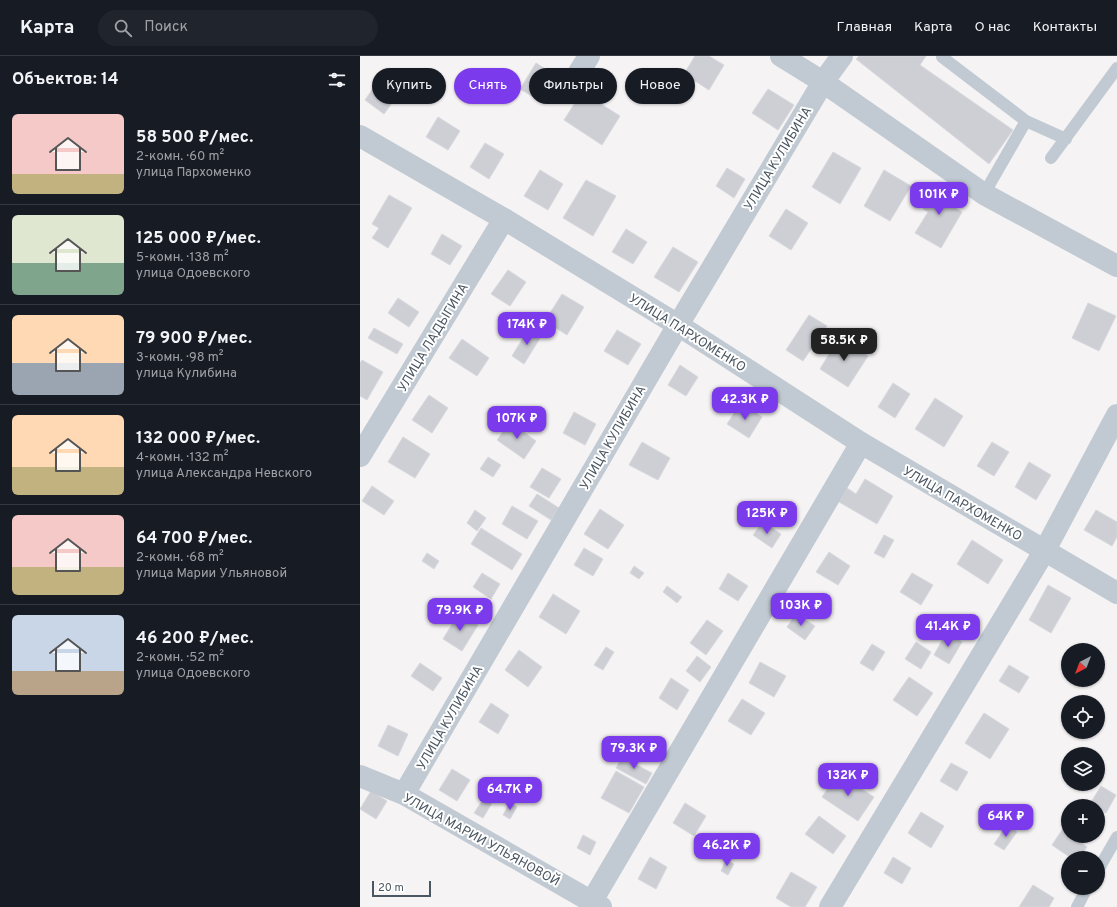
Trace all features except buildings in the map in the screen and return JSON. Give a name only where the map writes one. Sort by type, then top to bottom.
[{"type":"street","points":[[582,68],[589,56]]},
{"type":"street","points":[[781,56],[823,82],[984,194],[1117,266]]},
{"type":"street","name":"УЛИЦА КУЛИБИНА","points":[[404,794],[678,325],[823,82],[842,56]]},
{"type":"street","name":"УЛИЦА ПАРХОМЕНКО","points":[[360,136],[504,219],[678,325],[861,443],[1117,593]]},
{"type":"street","name":"УЛИЦА ЛАДЫГИНА","points":[[360,456],[504,219]]},
{"type":"street","points":[[830,907],[1045,550],[1117,415]]},
{"type":"street","points":[[596,904],[861,443]]},
{"type":"street","name":"УЛИЦА МАРИИ УЛЬЯНОВОЙ","points":[[360,776],[404,794],[596,904]]},
{"type":"lane","points":[[943,56],[942,58],[1026,121],[1066,139]]},
{"type":"lane","points":[[1051,158],[1117,68]]},
{"type":"lane","points":[[984,194],[1026,121]]},
{"type":"lane","points":[[1105,857],[1117,836]]},
{"type":"lane","points":[[1077,907],[1084,895]]}]
